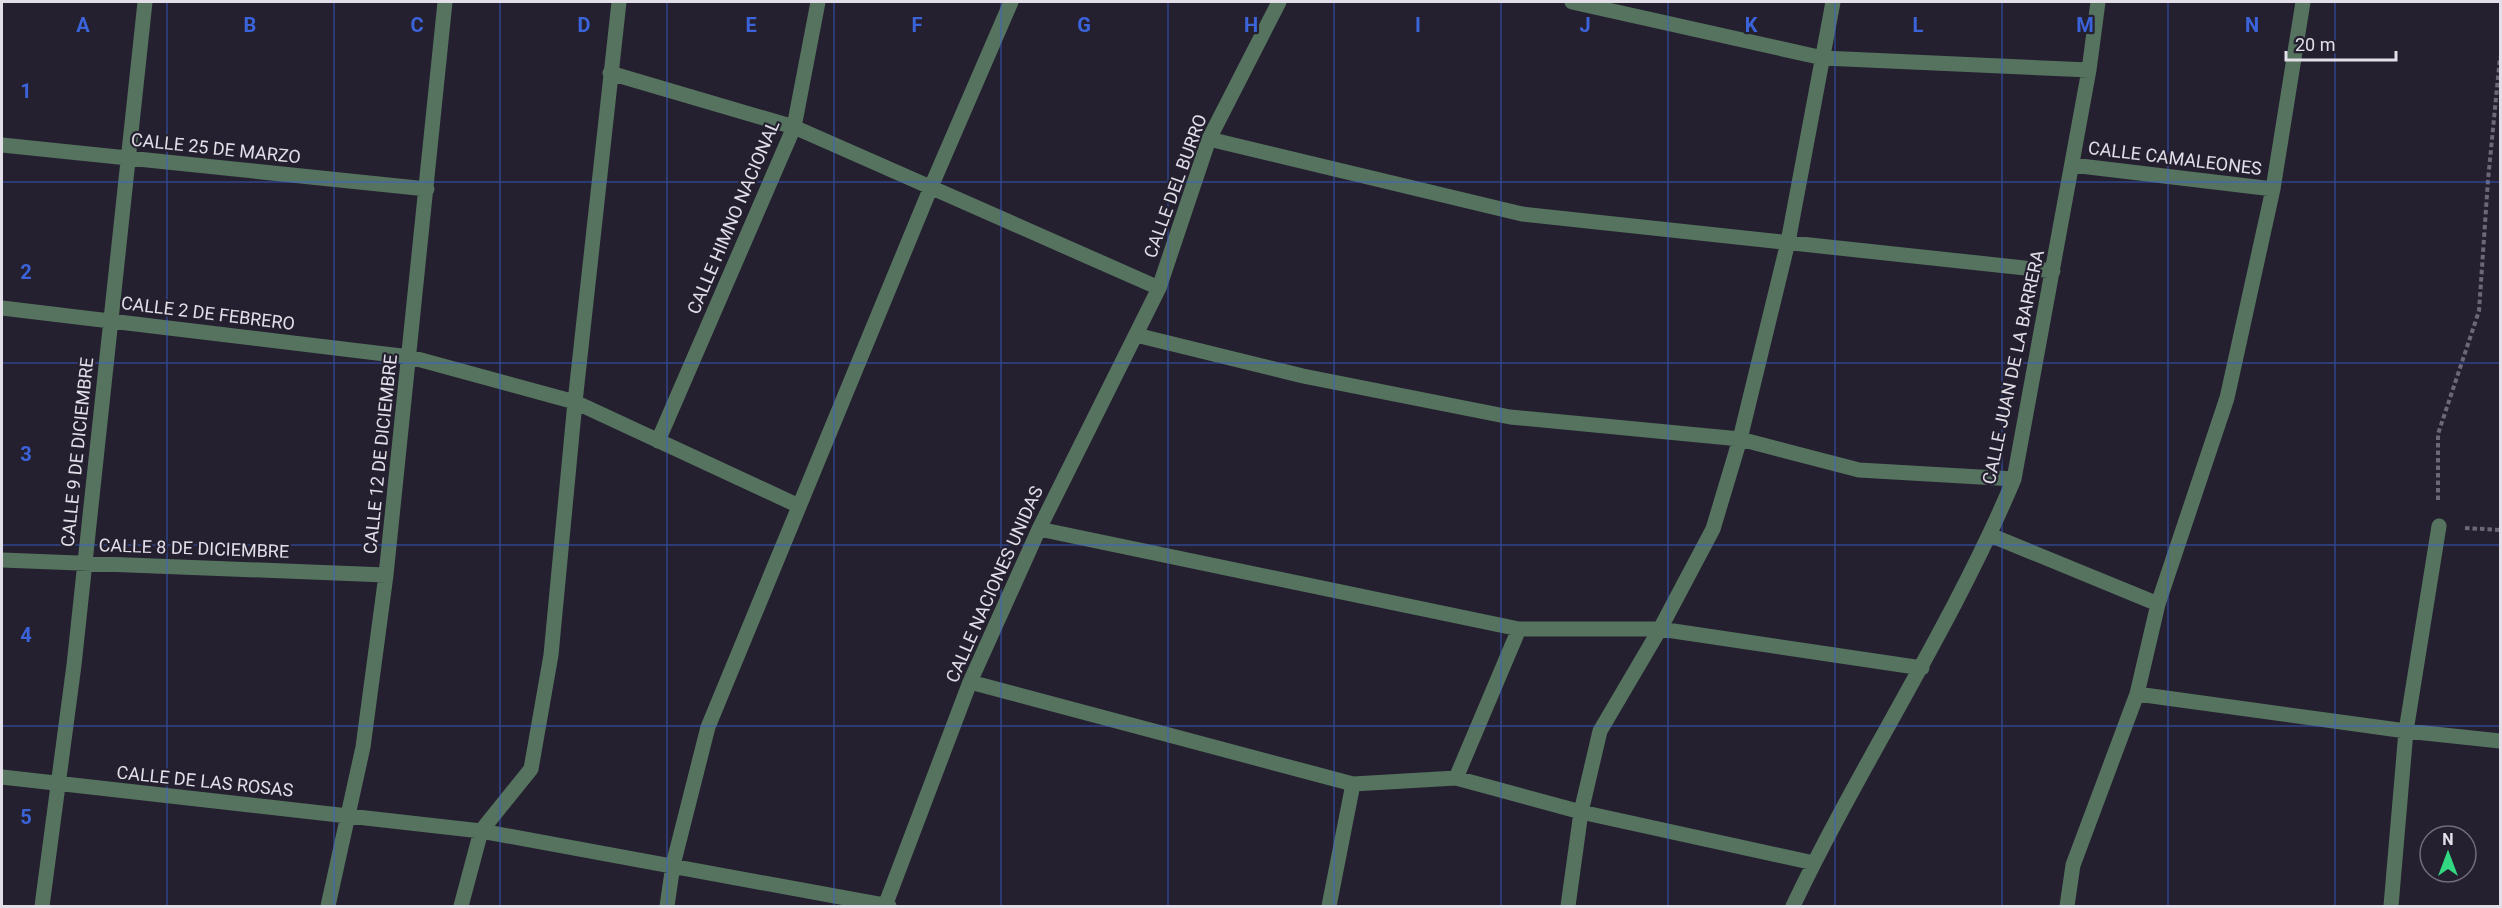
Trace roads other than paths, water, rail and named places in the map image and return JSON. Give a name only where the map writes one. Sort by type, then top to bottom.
[{"type":"street","name":"CALLE 9 DE DICIEMBRE","points":[[42,906],[74,665],[145,2]]},
{"type":"street","name":"CALLE 12 DE DICIEMBRE","points":[[328,906],[363,747],[386,575],[445,2]]},
{"type":"street","points":[[461,906],[481,831],[531,769],[551,655],[575,402],[619,2]]},
{"type":"street","name":"CALLE HIMNO NACIONAL","points":[[658,441],[794,127],[818,2]]},
{"type":"street","points":[[667,906],[673,865],[708,727],[931,187],[1011,2]]},
{"type":"street","name":"CALLE DEL BURRO","points":[[1160,288],[1209,139],[1279,2]]},
{"type":"street","points":[[1572,2],[1823,58],[2089,70]]},
{"type":"street","points":[[1568,906],[1581,812],[1600,731],[1660,629],[1713,529],[1740,439],[1788,242],[1833,2]]},
{"type":"street","name":"CALLE JUAN DE LA BARRERA","points":[[1794,906],[1814,863],[1922,668],[1990,535],[2014,479],[2089,70],[2098,2]]},
{"type":"street","points":[[2067,906],[2073,865],[2137,694],[2158,604],[2227,398],[2273,189],[2303,2]]},
{"type":"street","points":[[610,73],[794,127],[1160,288]]},
{"type":"street","points":[[1209,139],[1522,214],[2053,271]]},
{"type":"street","name":"CALLE 25 DE MARZO","points":[[2,145],[427,189]]},
{"type":"street","name":"CALLE CAMALEONES","points":[[2072,165],[2273,189]]},
{"type":"street","name":"CALLE NACIONES UNIDAS","points":[[887,906],[970,682],[1039,529],[1160,288]]},
{"type":"street","name":"CALLE 2 DE FEBRERO","points":[[2,309],[410,357],[575,402],[799,506]]},
{"type":"street","points":[[1136,335],[1303,376],[1510,417],[1740,439],[1859,470],[2014,479]]},
{"type":"street","points":[[2391,906],[2406,731],[2439,526]]},
{"type":"street","points":[[1039,529],[1519,629],[1660,629],[1922,668]]},
{"type":"street","points":[[1990,535],[2158,604]]},
{"type":"street","name":"CALLE 8 DE DICIEMBRE","points":[[2,560],[386,575]]},
{"type":"street","points":[[1456,778],[1519,629]]},
{"type":"street","points":[[970,682],[1353,784],[1456,778],[1581,812],[1814,863]]},
{"type":"street","points":[[2137,694],[2406,731],[2500,741]]},
{"type":"street","name":"CALLE DE LAS ROSAS","points":[[2,777],[481,831],[887,906]]},
{"type":"street","points":[[1329,906],[1353,784]]}]
